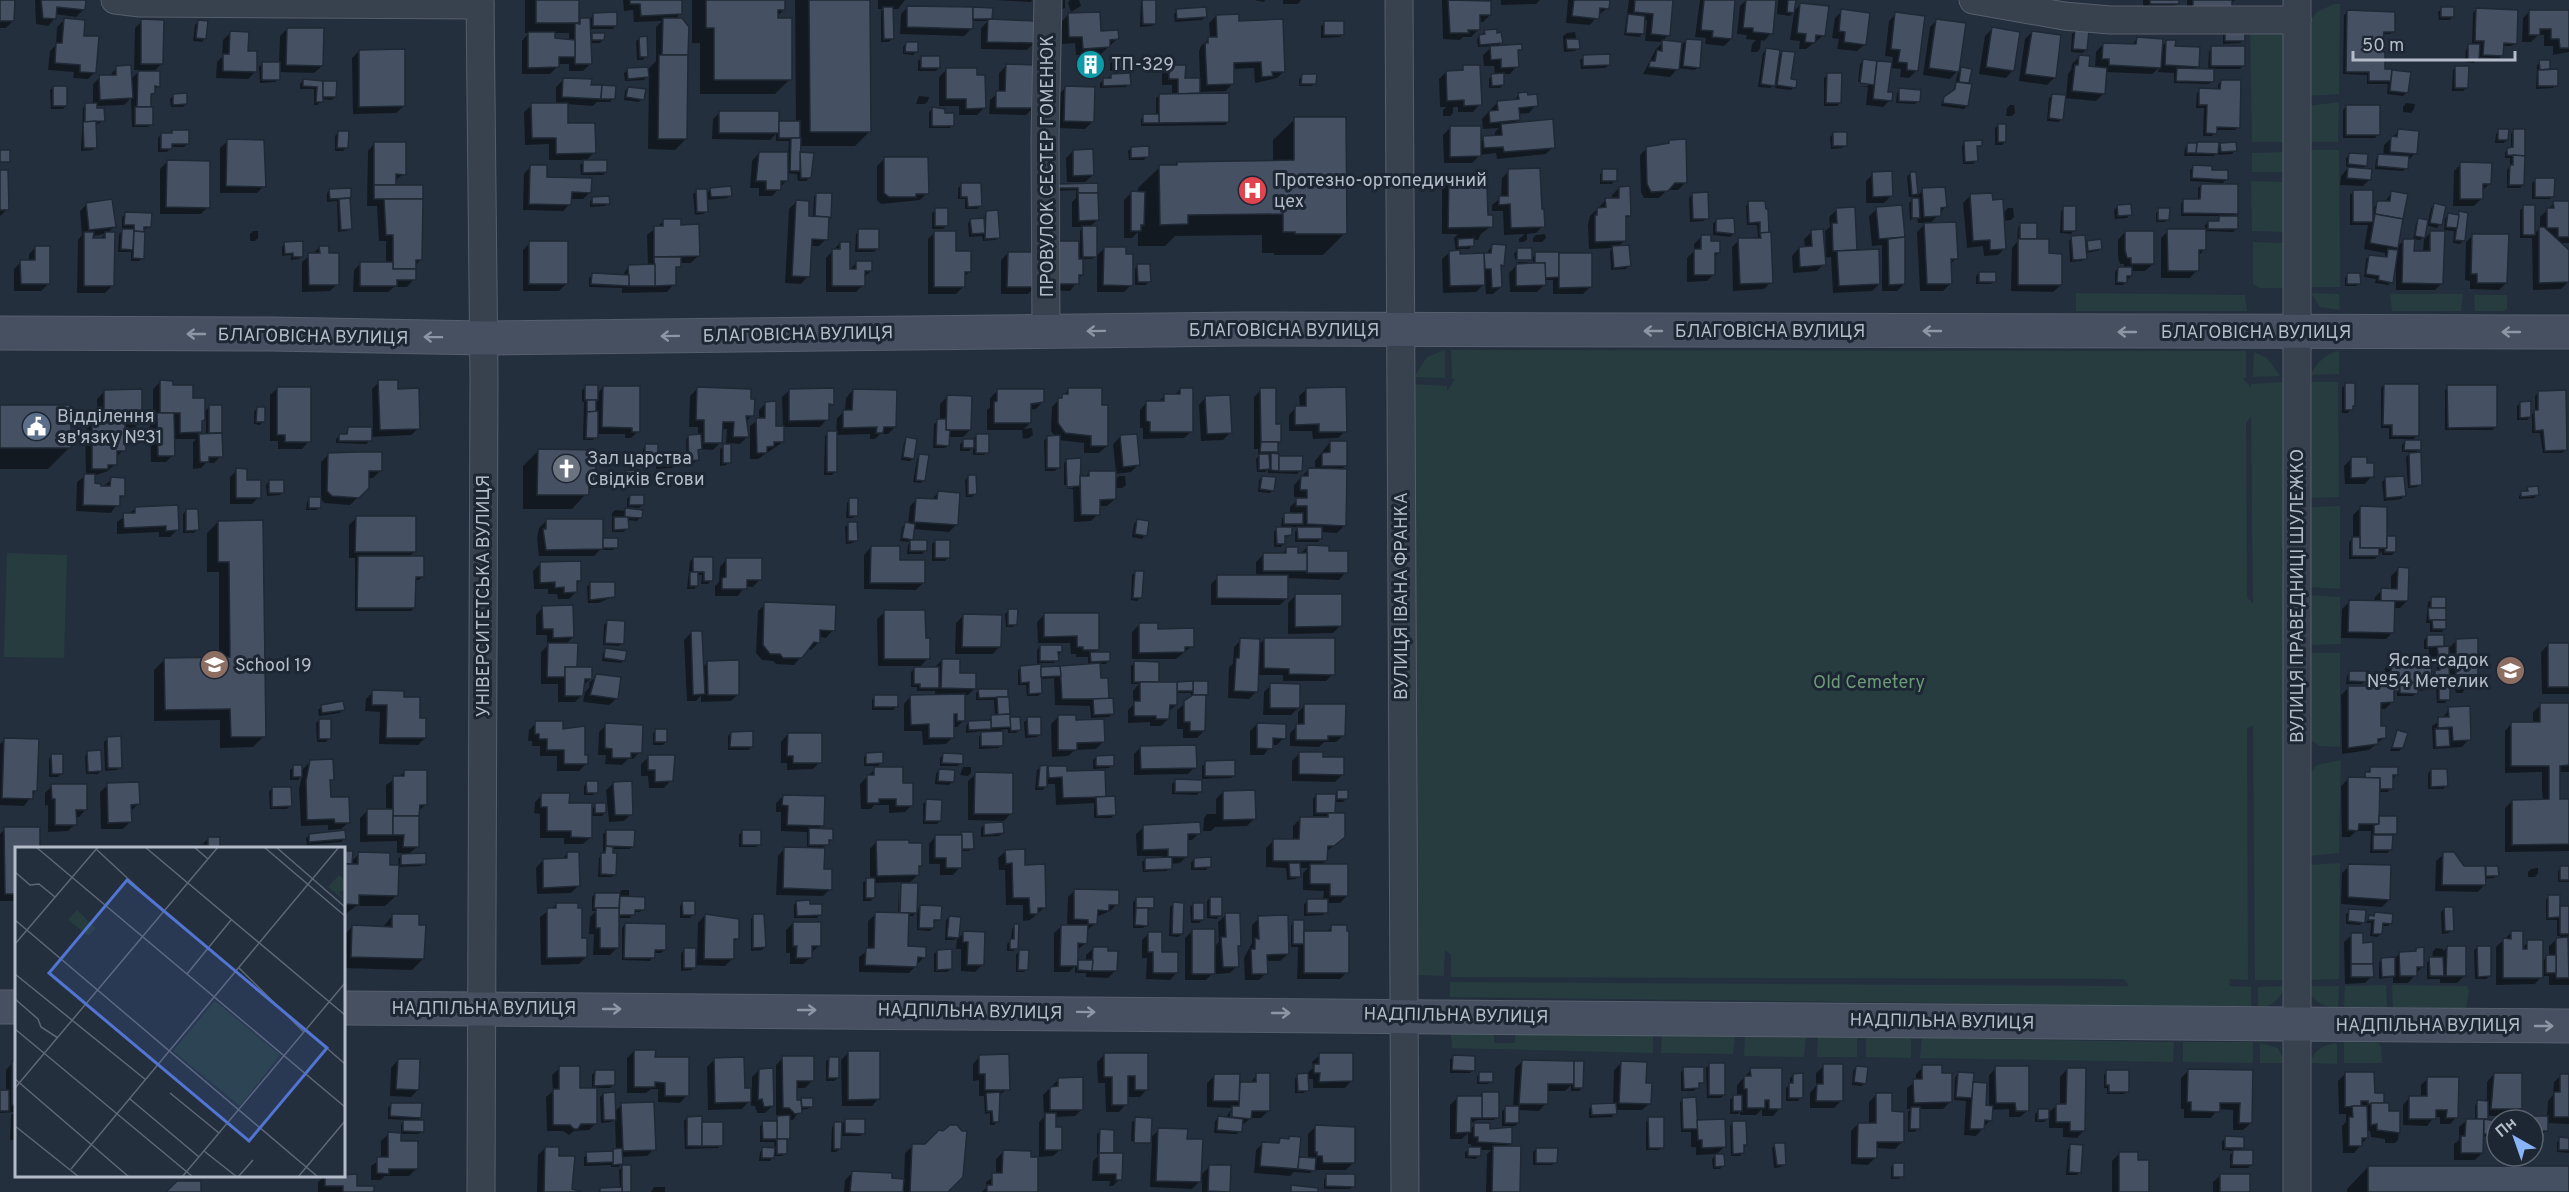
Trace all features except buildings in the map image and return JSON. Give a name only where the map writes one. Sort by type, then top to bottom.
[{"type":"main road","name":"БЛАГОВІСНА ВУЛИЦЯ","points":[[0,333],[271,334],[483,338],[1243,329],[2569,332]]},
{"type":"main road","name":"НАДПІЛЬНА ВУЛИЦЯ","points":[[345,1008],[1404,1014],[2297,1025],[2569,1026]]},
{"type":"street","points":[[116,0],[140,3],[480,2]]},
{"type":"street","name":"ПРОВУЛОК СЕСТЕР ГОМЕНЮК","points":[[1046,332],[1045,137],[1048,0]]},
{"type":"street","name":"ВУЛИЦЯ ІВАНА ФРАНКА","points":[[1399,0],[1405,1192]]},
{"type":"street","points":[[1973,0],[2110,20],[2297,10]]},
{"type":"street","name":"УНІВЕРСИТЕТСЬКА ВУЛИЦЯ","points":[[480,2],[483,338],[481,1192]]},
{"type":"street","name":"ВУЛИЦЯ ПРАВЕДНИЦІ ШУЛЕЖКО","points":[[2297,10],[2297,1192]]},
{"type":"green space","points":[[2334,4],[2340,4],[2339,94],[2308,96],[2309,22],[2317,12]]},
{"type":"green space","points":[[2250,27],[2280,32],[2284,36],[2286,142],[2252,142]]},
{"type":"green space","points":[[2339,102],[2338,142],[2309,142],[2308,106]]},
{"type":"green space","points":[[2309,150],[2339,150],[2340,287],[2309,287]]},
{"type":"green space","points":[[2286,152],[2286,172],[2252,172],[2252,153]]},
{"type":"green space","points":[[2251,181],[2286,182],[2287,232],[2252,231]]},
{"type":"green space","points":[[2253,242],[2283,243],[2287,247],[2283,288],[2260,288],[2253,284]]},
{"type":"green space","points":[[2076,293],[2245,295],[2247,311],[2076,311]]},
{"type":"green space","points":[[2311,293],[2339,294],[2340,310],[2320,307]]},
{"type":"green space","points":[[2390,294],[2463,294],[2461,311],[2392,311]]},
{"type":"green space","points":[[2474,295],[2507,295],[2507,309],[2504,311],[2475,311]]},
{"type":"green space","points":[[1445,350],[1445,378],[1414,377],[1427,357]]},
{"type":"green space","name":"Old Cemetery","points":[[1451,350],[2246,351],[2246,378],[2243,378],[2251,388],[2251,384],[2283,382],[2285,388],[2286,548],[2281,549],[2282,574],[2286,574],[2286,980],[2255,980],[2253,725],[2247,729],[2248,980],[2230,979],[2229,986],[2251,987],[2251,1007],[1450,997],[1450,982],[2129,986],[2124,979],[1451,977],[1451,955],[1445,950],[1444,976],[1416,975],[1413,384],[1447,386],[1447,391],[1455,379],[1452,379]],"holes":[[[2251,417],[2253,603],[2247,597],[2246,423]]]},
{"type":"green space","points":[[2339,351],[2339,374],[2311,375],[2322,359]]},
{"type":"green space","points":[[2254,352],[2267,358],[2280,376],[2253,377]]},
{"type":"green space","points":[[2309,382],[2338,382],[2339,497],[2309,498]]},
{"type":"green space","points":[[2340,506],[2340,589],[2309,587],[2309,507]]},
{"type":"green space","points":[[7,553],[67,555],[64,658],[4,657]]},
{"type":"green space","points":[[2309,595],[2340,597],[2341,644],[2309,645]]},
{"type":"green space","points":[[2309,653],[2340,653],[2340,747],[2319,746],[2310,739]]},
{"type":"green space","points":[[2341,760],[2339,853],[2309,856],[2311,773],[2317,765]]},
{"type":"green space","points":[[2340,863],[2339,979],[2309,980],[2309,865]]},
{"type":"green space","points":[[2386,985],[2387,1008],[2344,1007],[2345,986]]},
{"type":"green space","points":[[2392,985],[2467,986],[2469,991],[2466,1008],[2393,1008]]},
{"type":"green space","points":[[2285,986],[2275,1002],[2268,1006],[2258,1007],[2258,987]]},
{"type":"green space","points":[[2309,986],[2339,986],[2338,1008],[2327,1006],[2315,999]]},
{"type":"green space","points":[[1494,1032],[1494,1043],[1515,1043],[1515,1033],[1653,1034],[1653,1053],[1452,1048],[1451,1033]]},
{"type":"green space","points":[[1662,1035],[1735,1036],[1733,1054],[1661,1053]]},
{"type":"green space","points":[[1745,1036],[1806,1037],[1804,1057],[1744,1056]]},
{"type":"green space","points":[[1818,1037],[1857,1037],[1857,1057],[1817,1057]]},
{"type":"green space","points":[[1866,1037],[1911,1038],[1911,1058],[1866,1057]]},
{"type":"green space","points":[[1922,1038],[2174,1042],[2173,1062],[1920,1058]]},
{"type":"green space","points":[[2183,1042],[2253,1042],[2253,1063],[2183,1062]]},
{"type":"green space","points":[[2344,1042],[2378,1043],[2381,1047],[2382,1063],[2344,1063]]},
{"type":"green space","points":[[2260,1043],[2278,1048],[2285,1063],[2260,1063]]},
{"type":"green space","points":[[2337,1043],[2337,1064],[2310,1063],[2320,1048]]},
{"type":"place","name":"ТП-329","points":[[1090,64]]},
{"type":"place","name":"Протезно-ортопедичний цех","points":[[1253,190]]},
{"type":"place","name":"Відділення зв'язку №31","points":[[36,426]]},
{"type":"place","name":"Зал царства Свідків Єгови","points":[[566,468]]},
{"type":"place","name":"School 19","points":[[214,665]]},
{"type":"place","name":"Ясла-садок №54 Метелик","points":[[2510,670]]}]
